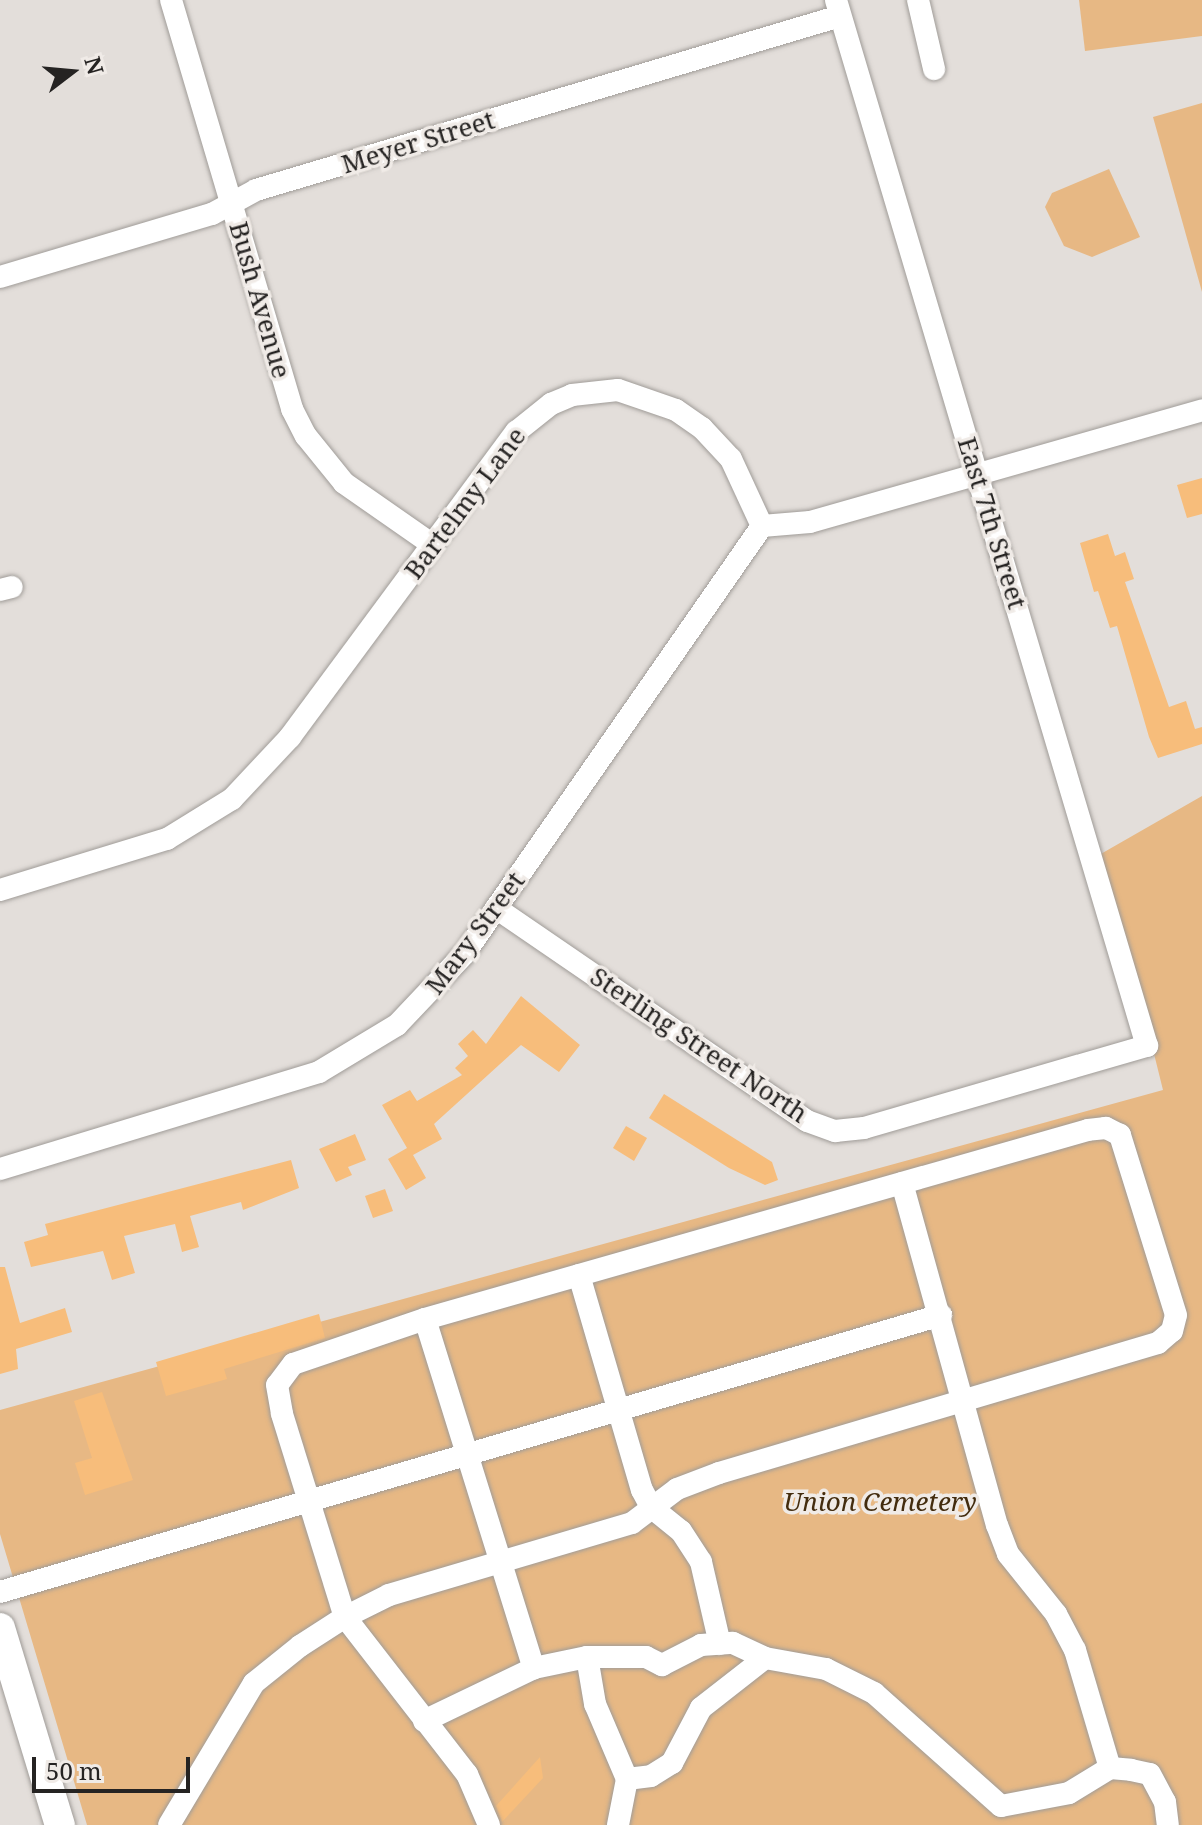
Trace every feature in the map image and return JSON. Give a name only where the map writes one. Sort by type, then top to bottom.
[{"type":"main road","points":[[0,1628],[60,1825]]},
{"type":"street","name":"Bush Avenue","points":[[171,0],[292,409],[306,436],[344,483],[433,545]]},
{"type":"street","points":[[918,0],[934,69]]},
{"type":"street","name":"Meyer Street","points":[[0,277],[212,214],[256,190],[838,8]]},
{"type":"street","name":"East 7th Street","points":[[838,8],[1147,1046]]},
{"type":"street","name":"Bartelmy Lane","points":[[0,890],[167,839],[232,799],[290,737],[532,416],[572,395],[595,390],[641,393],[702,428],[737,468],[762,526]]},
{"type":"street","points":[[762,526],[810,522],[1202,410]]},
{"type":"street","name":"Mary Street","points":[[0,1169],[276,1088],[360,1051],[431,994],[496,908],[762,526]]},
{"type":"street","name":"Sterling Street North","points":[[496,908],[807,1121],[835,1131],[864,1128],[1147,1046]]},
{"type":"street","points":[[169,1825],[254,1683],[345,1617],[389,1595],[632,1523],[677,1489],[719,1473],[1144,1350],[1172,1331],[1176,1315],[1120,1135],[1106,1128],[902,1183],[425,1319],[293,1364],[277,1385],[345,1617],[467,1774],[489,1825]]},
{"type":"street","points":[[902,1183],[1008,1554],[1056,1614],[1075,1650],[1110,1768]]},
{"type":"street","points":[[579,1275],[618,1411],[651,1507],[681,1531],[701,1562],[720,1644]]},
{"type":"street","points":[[0,1592],[941,1315]]},
{"type":"street","points":[[425,1319],[498,1565],[534,1668]]},
{"type":"street","points":[[424,1721],[534,1668],[587,1657],[646,1657],[662,1665],[701,1645],[733,1643],[765,1658],[826,1669],[874,1693],[996,1816],[1069,1793],[1110,1768],[1150,1774],[1165,1802],[1168,1825]]},
{"type":"street","points":[[587,1657],[595,1704],[627,1779],[618,1825]]},
{"type":"street","points":[[627,1779],[651,1776],[672,1763],[701,1708],[765,1658]]},
{"type":"green space","points":[[1079,0],[1202,0],[1202,36],[1085,51]]},
{"type":"green space","points":[[1202,103],[1202,292],[1153,117]]},
{"type":"green space","points":[[1109,169],[1140,237],[1092,257],[1064,246],[1045,207],[1052,193]]},
{"type":"green space","name":"Union Cemetery","points":[[1202,796],[1202,1825],[87,1825],[0,1534],[0,1410],[1163,1090],[1124,933],[1092,859]]},
{"type":"building","points":[[1202,478],[1202,514],[1187,518],[1177,485]]},
{"type":"building","points":[[1108,534],[1115,556],[1125,552],[1134,579],[1125,582],[1169,707],[1186,701],[1195,729],[1202,727],[1202,744],[1158,758],[1117,626],[1110,628],[1098,591],[1094,592],[1080,543]]},
{"type":"building","points":[[521,996],[580,1045],[559,1072],[521,1045],[434,1124],[442,1139],[413,1155],[426,1178],[406,1190],[388,1159],[407,1148],[382,1105],[410,1090],[417,1101],[462,1075],[455,1068],[468,1056],[458,1044],[473,1030],[486,1044]]},
{"type":"building","points":[[664,1094],[772,1162],[778,1180],[765,1185],[729,1168],[649,1118]]},
{"type":"building","points":[[626,1126],[647,1138],[634,1161],[613,1148]]},
{"type":"building","points":[[355,1134],[366,1160],[348,1167],[352,1175],[336,1182],[319,1149]]},
{"type":"building","points":[[291,1160],[299,1188],[243,1210],[241,1202],[190,1216],[199,1247],[182,1252],[175,1224],[124,1236],[135,1273],[112,1280],[103,1251],[31,1267],[24,1242],[48,1235],[45,1224]]},
{"type":"building","points":[[385,1189],[393,1211],[373,1218],[365,1196]]},
{"type":"building","points":[[0,1267],[5,1267],[20,1323],[65,1308],[72,1332],[16,1349],[18,1369],[0,1374]]},
{"type":"building","points":[[319,1314],[325,1338],[224,1369],[227,1379],[166,1396],[156,1362]]},
{"type":"building","points":[[102,1392],[133,1480],[85,1495],[75,1463],[92,1458],[74,1401]]},
{"type":"building","points":[[540,1757],[543,1778],[502,1822],[496,1806]]}]
